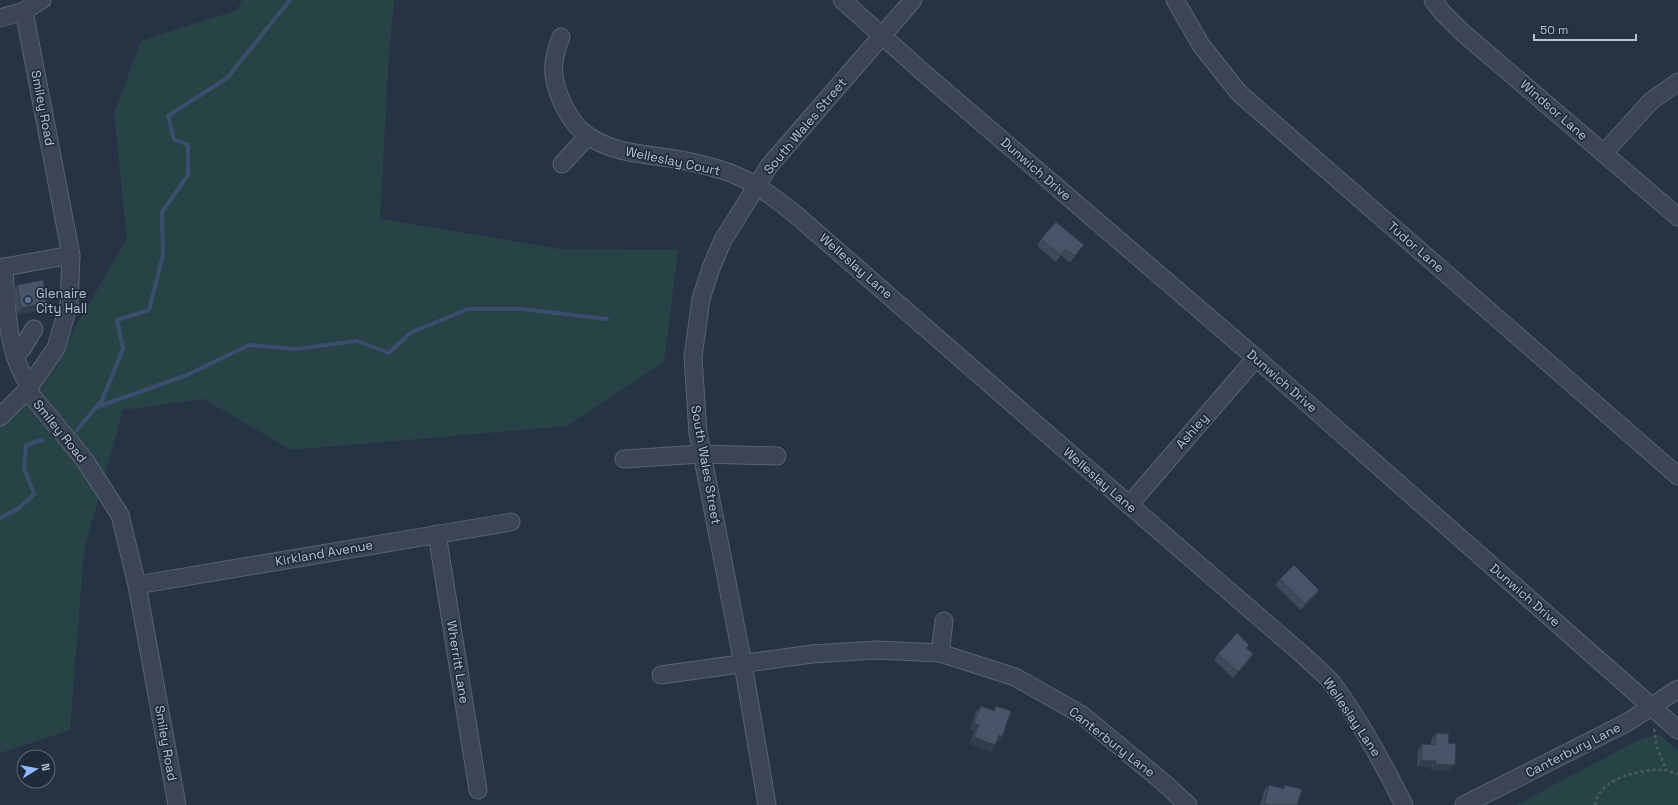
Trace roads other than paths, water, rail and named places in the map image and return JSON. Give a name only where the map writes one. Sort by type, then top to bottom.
[{"type":"street","points":[[0,18],[24,11],[42,0]]},
{"type":"street","name":"Dunwich Drive","points":[[842,0],[931,79],[1256,358],[1678,730]]},
{"type":"street","name":"South Wales Street","points":[[768,805],[743,664],[697,426],[693,357],[701,299],[711,268],[723,240],[758,186],[769,166],[913,0]]},
{"type":"street","name":"Tudor Lane","points":[[1175,0],[1201,45],[1239,93],[1678,476]]},
{"type":"street","name":"Windsor Lane","points":[[1434,0],[1442,12],[1462,32],[1678,217]]},
{"type":"street","name":"Smiley Road","points":[[24,11],[72,254],[69,304],[56,348],[29,388],[84,459],[120,515],[137,585],[177,805]]},
{"type":"street","name":"Welleslay Court","points":[[561,37],[554,55],[553,72],[560,97],[568,114],[578,127],[588,136],[620,150],[643,156],[667,158],[708,166],[727,172],[758,186]]},
{"type":"street","points":[[1604,153],[1651,101],[1678,82]]},
{"type":"street","points":[[562,164],[588,136]]},
{"type":"street","name":"Welleslay Lane","points":[[758,186],[795,214],[1303,655],[1331,682],[1354,716],[1386,769],[1404,805]]},
{"type":"street","points":[[0,417],[29,388],[20,372],[14,350],[2,267],[72,254]]},
{"type":"street","points":[[14,350],[22,349],[34,329]]},
{"type":"street","name":"Ashley","points":[[1129,505],[1256,358]]},
{"type":"street","points":[[624,459],[702,454],[777,456]]},
{"type":"street","name":"Kirkland Avenue","points":[[137,585],[511,522]]},
{"type":"street","name":"Wherritt Lane","points":[[437,534],[478,790]]},
{"type":"street","points":[[940,653],[944,621]]},
{"type":"street","name":"Canterbury Lane","points":[[661,675],[812,654],[878,650],[940,653],[1016,677],[1082,715],[1163,782],[1188,805]]},
{"type":"street","name":"Canterbury Lane","points":[[1464,805],[1628,722],[1678,689]]},
{"type":"waterway","points":[[77,430],[102,400],[123,349],[117,320],[149,310],[163,255],[162,212],[188,175],[188,145],[174,139],[168,116],[227,78],[290,0]]},
{"type":"waterway","points":[[97,407],[187,375],[249,345],[296,349],[357,341],[389,353],[410,333],[468,309],[521,309],[607,319]]},
{"type":"waterway","points":[[0,518],[19,508],[34,494],[24,468],[26,445],[42,440]]},
{"type":"place","name":"Glenaire City Hall","points":[[28,300]]}]
